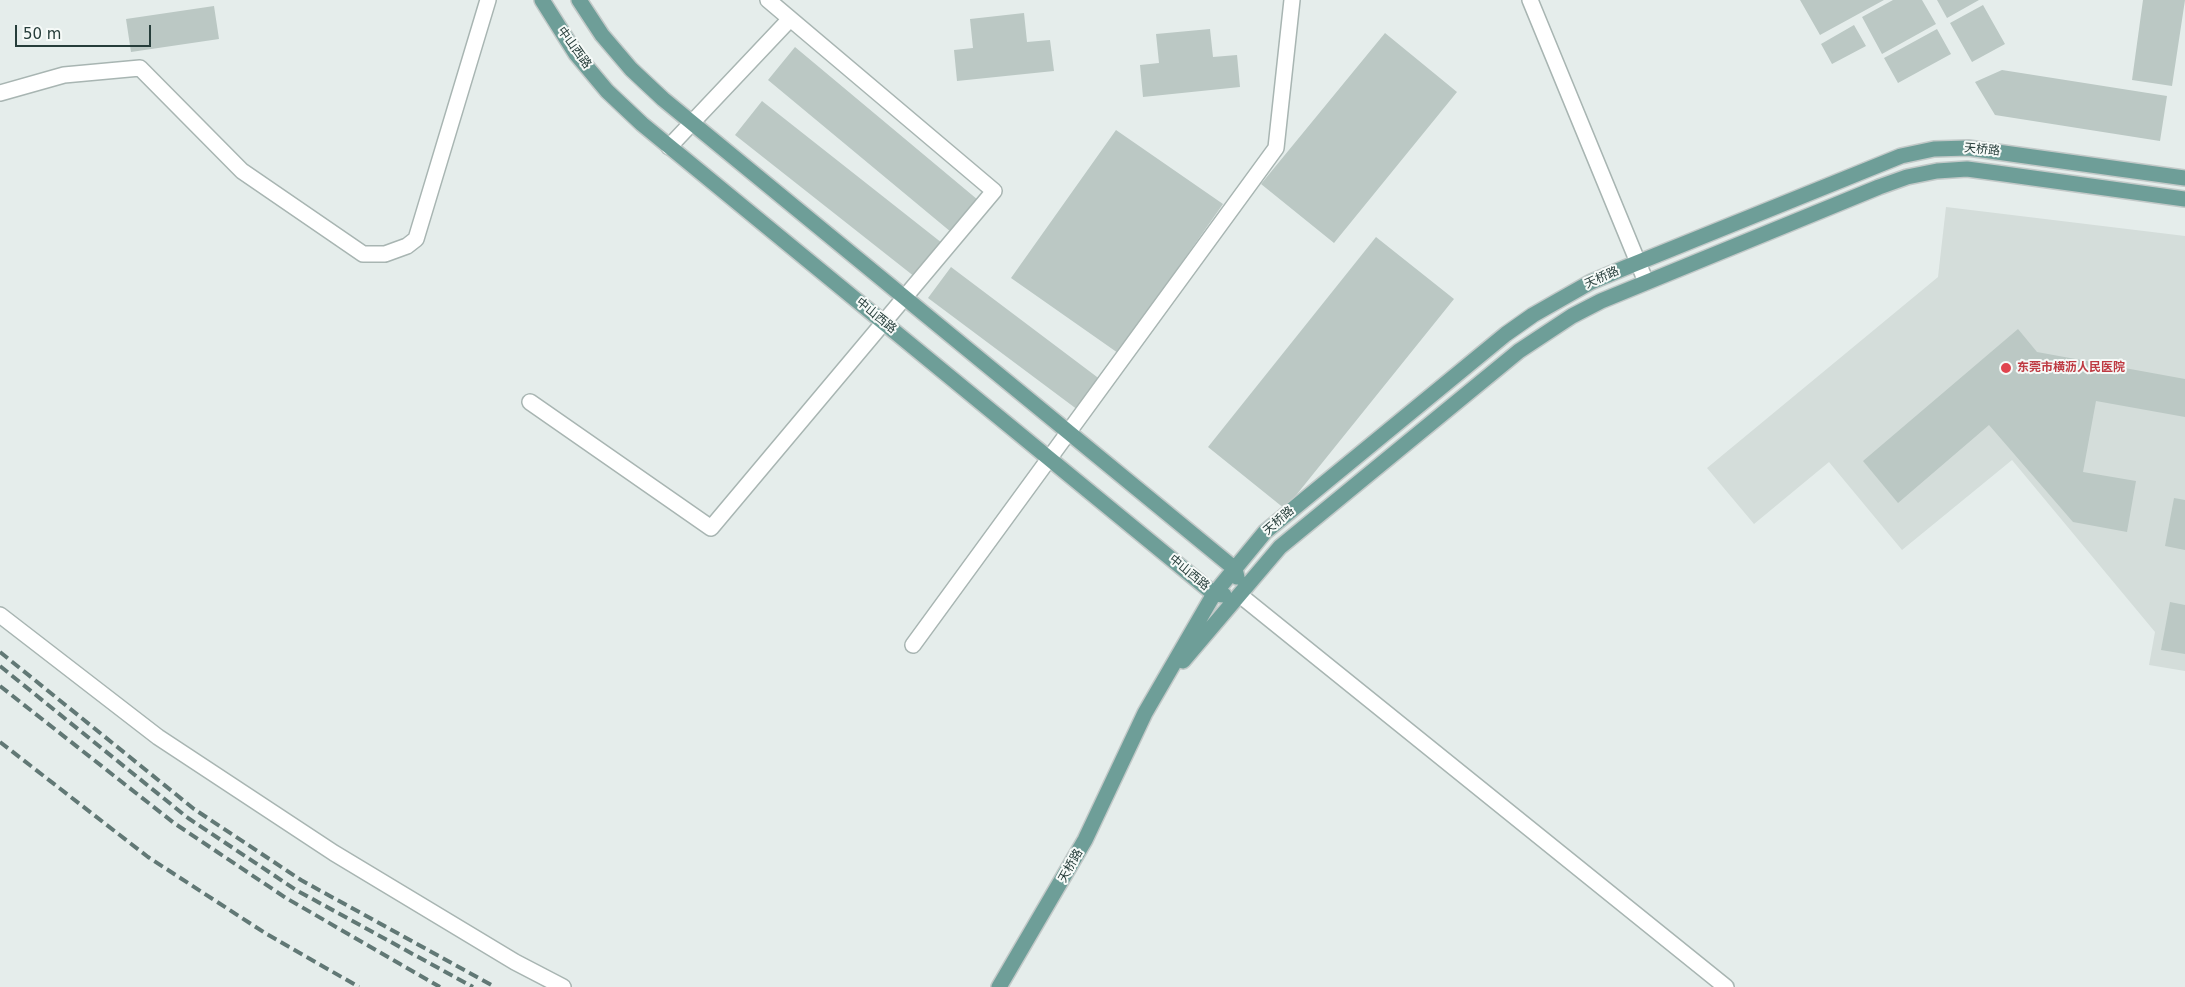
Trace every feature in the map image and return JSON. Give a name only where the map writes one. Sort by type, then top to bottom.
[{"type":"main road","name":"中山西路","points":[[542,0],[576,54],[607,91],[669,147],[1214,594],[1241,596]]},
{"type":"main road","points":[[579,0],[602,35],[631,69],[692,123],[1235,569],[1241,596]]},
{"type":"main road","name":"天桥路","points":[[999,987],[1085,840],[1145,713],[1214,594],[1265,532],[1506,334],[1561,298],[1591,282],[1901,156],[1934,149],[1968,148],[2185,178]]},
{"type":"main road","name":"天桥路","points":[[1160,686],[1241,596],[1280,547],[1519,351],[1572,316],[1646,282],[1879,187],[1907,177],[1937,171],[1967,170],[1997,173],[2185,200]]},
{"type":"street","points":[[0,93],[64,75],[140,68],[242,172],[363,254],[385,254],[406,246],[416,239],[488,0]]},
{"type":"street","points":[[530,402],[711,528],[994,190],[768,0]]},
{"type":"street","points":[[913,645],[1276,148],[1292,0]]},
{"type":"street","points":[[1530,0],[1646,282]]},
{"type":"street","points":[[669,147],[790,19]]},
{"type":"street","points":[[1241,596],[1726,987]]},
{"type":"street","points":[[0,615],[158,737],[334,853],[514,962],[563,987]]},
{"type":"shaded area","name":"东莞市横沥人民医院","points":[[1946,207],[2185,236],[2185,671],[2149,665],[2155,632],[2012,460],[1902,550],[1829,462],[1754,524],[1707,468],[1938,277]]},
{"type":"building","points":[[1800,0],[1884,0],[1820,35]]},
{"type":"building","points":[[1893,0],[1922,0],[1936,24],[1882,54],[1862,17]]},
{"type":"building","points":[[1937,0],[1979,0],[1947,18]]},
{"type":"building","points":[[2143,0],[2185,0],[2172,86],[2132,80]]},
{"type":"building","points":[[1983,5],[2005,44],[1972,62],[1950,23]]},
{"type":"building","points":[[214,6],[219,39],[131,52],[126,19]]},
{"type":"building","points":[[1024,13],[1027,42],[1050,40],[1054,71],[957,81],[954,50],[973,48],[970,19]]},
{"type":"building","points":[[1854,25],[1866,46],[1832,64],[1821,44]]},
{"type":"building","points":[[1210,29],[1213,57],[1237,55],[1240,87],[1143,97],[1140,65],[1159,63],[1156,34]]},
{"type":"building","points":[[1937,29],[1951,54],[1898,83],[1884,58]]},
{"type":"building","points":[[1385,33],[1457,92],[1334,243],[1261,184]]},
{"type":"building","points":[[795,47],[978,200],[951,232],[768,80]]},
{"type":"building","points":[[2002,70],[2167,96],[2160,141],[1995,115],[1975,82]]},
{"type":"building","points":[[762,101],[942,243],[915,277],[735,135]]},
{"type":"building","points":[[1116,130],[1223,204],[1118,353],[1011,278]]},
{"type":"building","points":[[1376,237],[1454,299],[1285,509],[1208,447]]},
{"type":"building","points":[[951,267],[1101,380],[1078,410],[928,298]]},
{"type":"building","points":[[2018,329],[2037,352],[2185,379],[2185,417],[2096,401],[2083,472],[2136,481],[2127,532],[2073,522],[1989,425],[1898,503],[1863,461]]},
{"type":"building","points":[[2174,498],[2185,500],[2185,550],[2165,546]]},
{"type":"building","points":[[2170,602],[2185,605],[2185,654],[2161,650]]},
{"type":"railway","points":[[0,652],[194,809],[301,880],[495,987]]},
{"type":"railway","points":[[0,666],[188,818],[296,890],[473,987]]},
{"type":"railway","points":[[0,686],[174,823],[286,898],[440,987]]},
{"type":"railway","points":[[0,742],[148,857],[265,933],[359,987]]},
{"type":"place","name":"东莞市横沥人民医院","points":[[2006,368]]}]
